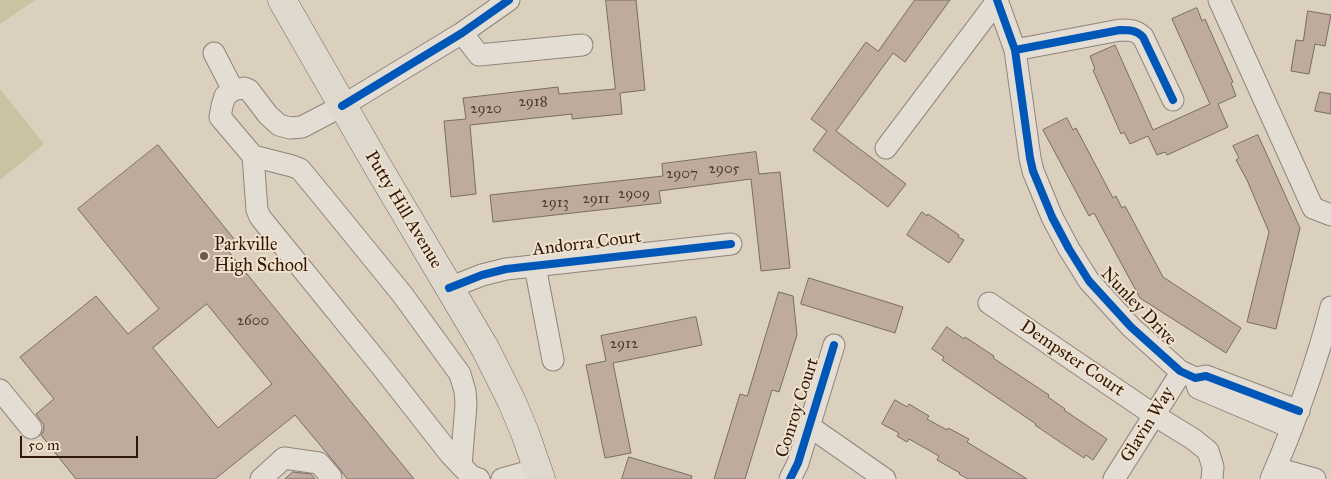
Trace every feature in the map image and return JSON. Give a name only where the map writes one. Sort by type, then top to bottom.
[{"type":"main road","name":"Putty Hill Avenue","points":[[282,0],[342,106],[481,341],[524,432],[539,474]]},
{"type":"street","points":[[479,479],[471,476],[450,454],[260,217],[257,210],[253,156],[220,116],[227,94],[233,90],[244,88],[249,90],[274,121],[290,128],[302,127],[342,106],[462,33],[509,0]]},
{"type":"street","points":[[1219,0],[1313,208],[1331,215]]},
{"type":"street","points":[[886,148],[997,1]]},
{"type":"street","name":"Nunley Drive","points":[[997,1],[1015,50],[1033,171],[1052,217],[1089,281],[1131,327],[1188,375],[1198,388],[1296,420]]},
{"type":"street","points":[[1015,50],[1120,30],[1132,30],[1138,32],[1143,37],[1173,100]]},
{"type":"street","points":[[462,33],[479,55],[582,45]]},
{"type":"street","points":[[214,53],[233,90]]},
{"type":"street","points":[[253,156],[300,169],[402,294],[460,374],[465,391],[466,404],[461,466]]},
{"type":"street","name":"Andorra Court","points":[[449,288],[506,269],[731,244]]},
{"type":"street","points":[[535,266],[553,360]]},
{"type":"street","name":"Dempster Court","points":[[990,303],[1154,415],[1194,439],[1208,451],[1213,467],[1212,479]]},
{"type":"street","points":[[1315,479],[1273,473],[1296,420],[1331,307]]},
{"type":"street","name":"Conroy Court","points":[[790,479],[798,464],[834,345]]},
{"type":"street","name":"Glavin Way","points":[[1114,479],[1177,379],[1188,375]]},
{"type":"street","points":[[0,390],[31,428]]},
{"type":"street","points":[[809,426],[885,479]]},
{"type":"street","points":[[261,479],[284,458],[319,463],[331,477]]},
{"type":"street","points":[[502,479],[539,474]]},
{"type":"shaded area","points":[[0,0],[35,0],[0,24]]},
{"type":"shaded area","points":[[0,89],[44,144],[0,180]]},
{"type":"building","points":[[606,0],[636,0],[645,90],[620,93],[622,114],[572,119],[572,114],[470,125],[476,194],[451,197],[444,121],[466,119],[463,98],[558,87],[559,94],[615,89]]},
{"type":"building","points":[[915,0],[950,0],[905,62],[893,53],[836,131],[906,184],[888,207],[813,150],[827,131],[811,119],[866,42],[878,51]]},
{"type":"building","points":[[1197,8],[1202,21],[1205,19],[1233,82],[1231,83],[1236,96],[1218,104],[1228,127],[1167,155],[1165,152],[1157,155],[1148,136],[1130,144],[1124,132],[1121,134],[1093,70],[1095,69],[1090,56],[1115,45],[1153,130],[1210,104],[1172,19]]},
{"type":"building","points":[[1308,11],[1331,15],[1325,46],[1315,44],[1309,74],[1291,71],[1296,40],[1303,41]]},
{"type":"building","points":[[1320,92],[1331,94],[1331,114],[1315,111]]},
{"type":"building","points":[[1067,118],[1073,130],[1076,128],[1113,198],[1116,196],[1122,208],[1125,206],[1163,277],[1241,328],[1226,353],[1140,298],[1094,213],[1089,216],[1043,130]]},
{"type":"building","points":[[1258,135],[1300,228],[1276,329],[1247,322],[1269,232],[1247,180],[1236,160],[1239,158],[1233,146]]},
{"type":"building","points":[[158,145],[234,239],[225,247],[414,479],[347,479],[295,415],[215,479],[76,479],[41,435],[44,425],[36,414],[54,399],[20,357],[96,296],[128,334],[159,309],[78,209]],"holes":[[[207,304],[272,384],[218,428],[153,348]]]},
{"type":"building","points":[[756,152],[759,174],[780,172],[790,268],[761,271],[751,179],[659,191],[661,203],[493,222],[490,195],[663,176],[662,164]]},
{"type":"building","points":[[922,212],[927,216],[928,214],[964,240],[949,263],[907,235]]},
{"type":"building","points":[[809,278],[903,307],[895,333],[801,304]]},
{"type":"building","points":[[779,292],[793,296],[797,335],[779,392],[772,390],[745,479],[714,479],[740,394],[747,396]]},
{"type":"building","points":[[696,317],[702,345],[613,363],[631,453],[605,458],[586,365],[606,361],[601,336]]},
{"type":"building","points":[[947,327],[994,356],[993,358],[1049,395],[1048,397],[1064,410],[1107,439],[1093,460],[1086,455],[1084,458],[942,360],[944,357],[932,349]]},
{"type":"building","points":[[895,400],[907,407],[909,404],[929,416],[927,419],[969,439],[967,442],[1027,479],[968,479],[959,474],[937,460],[939,456],[909,439],[907,442],[897,436],[899,433],[882,424]]},
{"type":"building","points":[[629,457],[692,476],[691,479],[622,479]]},
{"type":"building","points":[[293,472],[311,474],[315,479],[285,479]]},
{"type":"cycle path","points":[[342,106],[462,33],[509,0]]},
{"type":"cycle path","points":[[997,0],[1015,50],[1033,171],[1052,217],[1089,281],[1131,327],[1180,371],[1195,378],[1206,376],[1299,411]]},
{"type":"cycle path","points":[[1015,50],[1120,30],[1130,30],[1143,37],[1173,100]]},
{"type":"cycle path","points":[[449,288],[482,275],[506,269],[731,244]]},
{"type":"cycle path","points":[[790,479],[798,463],[834,345]]},
{"type":"place","name":"Parkville High School","points":[[204,256]]}]
